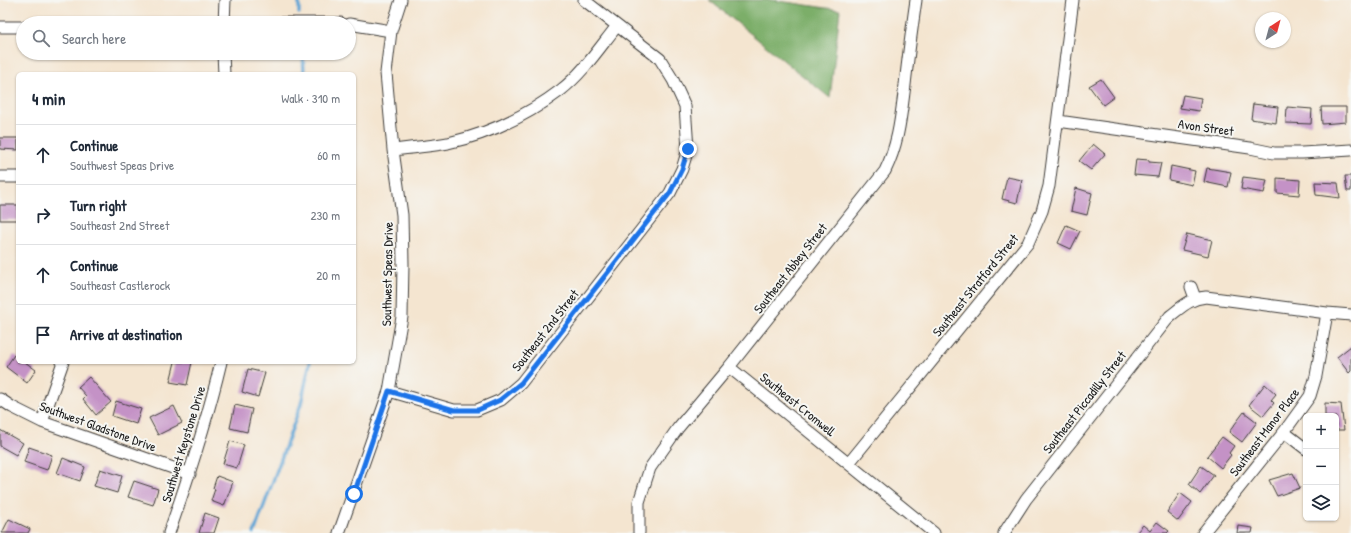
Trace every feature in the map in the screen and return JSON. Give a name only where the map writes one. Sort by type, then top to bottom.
[{"type":"street","points":[[224,16],[225,0]]},
{"type":"street","name":"Southwest Speas Drive","points":[[339,533],[389,391],[402,317],[404,264],[402,215],[393,150],[386,73],[391,31],[401,0]]},
{"type":"street","name":"Southeast 2nd Street","points":[[389,391],[454,410],[478,410],[500,400],[521,383],[670,193],[682,169],[688,149],[685,106],[673,80],[660,59],[584,0]]},
{"type":"street","name":"Southeast Abbey Street","points":[[639,533],[639,502],[650,468],[678,428],[729,367],[886,171],[897,143],[916,0]]},
{"type":"street","name":"Southeast Stratford Street","points":[[849,463],[1028,243],[1042,211],[1049,186],[1073,0]]},
{"type":"street","points":[[356,25],[391,31]]},
{"type":"street","points":[[393,150],[446,143],[473,136],[500,126],[528,111],[561,90],[587,64],[617,26]]},
{"type":"street","points":[[0,27],[16,27]]},
{"type":"street","points":[[223,60],[224,72]]},
{"type":"street","name":"Avon Street","points":[[1058,121],[1250,148],[1274,153],[1351,150]]},
{"type":"street","points":[[0,177],[16,177]]},
{"type":"street","points":[[1191,287],[1195,298],[1210,297],[1351,315]]},
{"type":"street","name":"Southeast Piccadilly Street","points":[[1004,533],[1026,498],[1170,316],[1187,302],[1195,298]]},
{"type":"street","name":"Southeast Manor Place","points":[[1203,533],[1284,432],[1310,396],[1316,376],[1327,313]]},
{"type":"street","points":[[42,422],[62,364]]},
{"type":"street","name":"Southwest Keystone Drive","points":[[169,533],[190,474],[208,416],[221,364]]},
{"type":"street","name":"Southeast Cromwell","points":[[729,367],[934,533]]},
{"type":"street","name":"Southwest Gladstone Drive","points":[[0,399],[12,407],[42,422],[190,474]]},
{"type":"street","points":[[1284,432],[1303,447]]},
{"type":"green space","points":[[709,0],[772,0],[840,10],[830,98]]},
{"type":"building","points":[[1101,79],[1114,97],[1103,105],[1089,86]]},
{"type":"building","points":[[1183,95],[1201,98],[1199,111],[1180,108]]},
{"type":"building","points":[[1253,104],[1278,107],[1276,123],[1251,119]]},
{"type":"building","points":[[1287,107],[1312,109],[1311,124],[1286,123]]},
{"type":"building","points":[[1321,107],[1346,107],[1346,122],[1322,124]]},
{"type":"building","points":[[0,138],[16,138],[16,150],[0,149]]},
{"type":"building","points":[[1093,144],[1105,154],[1091,170],[1079,161]]},
{"type":"building","points":[[1136,159],[1161,163],[1158,177],[1134,175]]},
{"type":"building","points":[[1171,166],[1195,171],[1192,185],[1169,180]]},
{"type":"building","points":[[1207,168],[1231,172],[1228,187],[1204,182]]},
{"type":"building","points":[[1345,176],[1351,176],[1351,191],[1347,191]]},
{"type":"building","points":[[1007,177],[1022,180],[1017,203],[1002,199]]},
{"type":"building","points":[[1243,177],[1267,180],[1264,193],[1241,189]]},
{"type":"building","points":[[1277,178],[1300,180],[1299,195],[1277,193]]},
{"type":"building","points":[[1315,182],[1338,183],[1340,198],[1316,195]]},
{"type":"building","points":[[1076,188],[1092,193],[1087,215],[1071,211]]},
{"type":"building","points":[[0,205],[16,205],[16,220],[0,220]]},
{"type":"building","points":[[1066,225],[1080,231],[1071,249],[1058,243]]},
{"type":"building","points":[[1187,234],[1212,240],[1208,256],[1182,250]]},
{"type":"building","points":[[1351,346],[1351,371],[1349,373],[1337,357]]},
{"type":"building","points":[[14,355],[16,356],[16,364],[28,364],[36,370],[27,383],[6,367]]},
{"type":"building","points":[[174,364],[192,364],[187,385],[170,382]]},
{"type":"building","points":[[248,369],[265,373],[258,397],[242,392]]},
{"type":"building","points":[[89,377],[111,402],[96,415],[83,399],[86,396],[78,387]]},
{"type":"building","points":[[1265,384],[1276,394],[1271,400],[1274,403],[1263,416],[1249,405]]},
{"type":"building","points":[[116,401],[141,409],[136,424],[112,416]]},
{"type":"building","points":[[1325,403],[1341,404],[1344,430],[1339,430],[1339,413],[1325,413]]},
{"type":"building","points":[[235,405],[252,409],[247,432],[230,428]]},
{"type":"building","points":[[174,406],[182,423],[158,435],[149,418]]},
{"type":"building","points":[[1244,412],[1257,422],[1242,442],[1229,432]]},
{"type":"building","points":[[0,430],[23,443],[16,455],[0,446]]},
{"type":"building","points":[[1222,437],[1234,446],[1229,453],[1231,455],[1221,468],[1207,456]]},
{"type":"building","points":[[230,441],[244,445],[237,468],[223,464]]},
{"type":"building","points":[[29,447],[52,455],[47,470],[24,462]]},
{"type":"building","points":[[63,458],[85,467],[80,481],[57,473]]},
{"type":"building","points":[[1201,466],[1214,475],[1200,494],[1189,484]]},
{"type":"building","points":[[100,469],[122,476],[117,493],[94,486]]},
{"type":"building","points":[[1293,473],[1300,488],[1277,496],[1269,480]]},
{"type":"building","points":[[217,476],[233,482],[224,506],[211,501]]},
{"type":"building","points":[[134,481],[158,489],[153,505],[128,497]]},
{"type":"building","points":[[1180,493],[1192,502],[1178,521],[1167,512]]},
{"type":"building","points":[[205,513],[219,518],[214,533],[199,533]]},
{"type":"building","points":[[9,519],[30,529],[28,533],[2,533]]},
{"type":"building","points":[[1157,522],[1169,531],[1167,533],[1136,533],[1143,525],[1150,531]]},
{"type":"building","points":[[1238,526],[1253,528],[1252,533],[1237,533]]},
{"type":"waterway","points":[[299,0],[299,13]]},
{"type":"waterway","points":[[303,60],[304,72]]},
{"type":"waterway","points":[[254,533],[301,404],[310,364]]},
{"type":"route","points":[[354,494],[389,391],[454,410],[478,410],[500,400],[521,383],[568,321],[670,193],[682,169],[688,149]]}]
